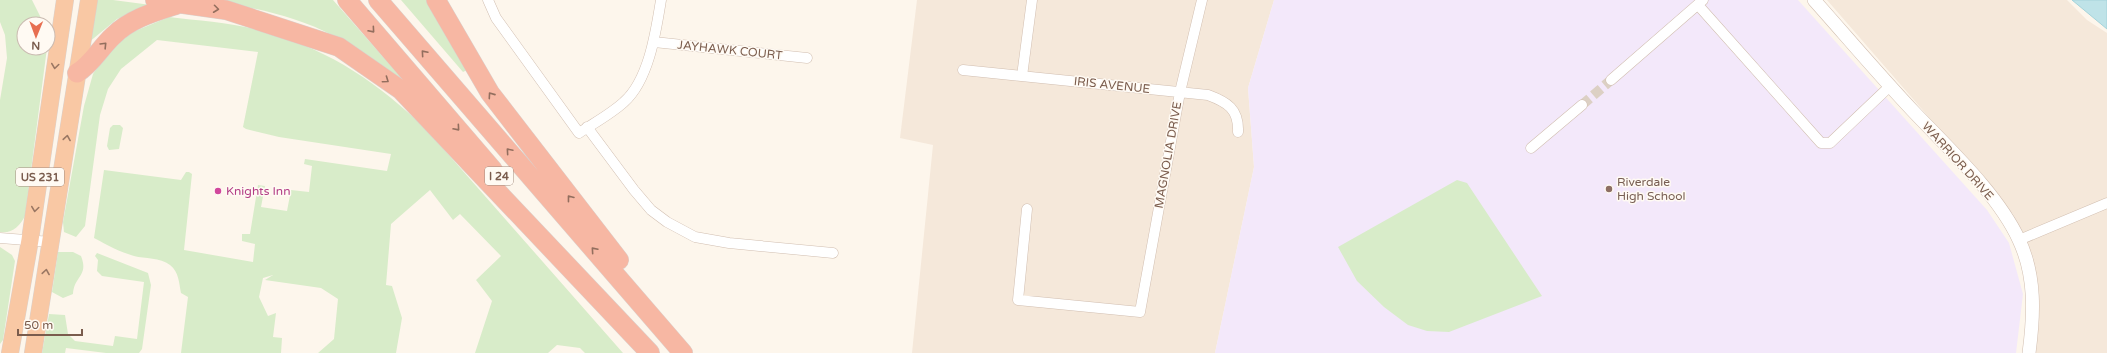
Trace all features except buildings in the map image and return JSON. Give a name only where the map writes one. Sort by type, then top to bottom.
[{"type":"highway","name":"US 231","points":[[10,353],[30,240],[65,0]]},
{"type":"highway","name":"US 231","points":[[33,353],[89,0]]},
{"type":"highway","points":[[155,0],[226,10],[339,47],[401,90],[651,353]]},
{"type":"highway","name":"I 24","points":[[347,0],[651,353]]},
{"type":"highway","name":"I 24","points":[[378,0],[679,348]]},
{"type":"highway","points":[[436,0],[490,94],[634,280],[679,348]]},
{"type":"highway","points":[[77,73],[88,66],[99,50],[120,30],[138,18],[177,4]]},
{"type":"street","points":[[488,0],[496,18],[583,130],[651,210],[667,222],[695,236],[729,242],[833,253]]},
{"type":"street","points":[[583,130],[625,101],[641,78],[654,42],[661,0]]},
{"type":"street","points":[[1022,76],[1032,0]]},
{"type":"street","name":"MAGNOLIA DRIVE","points":[[1027,208],[1018,300],[1140,312],[1180,92],[1202,0]]},
{"type":"street","name":"WARRIOR DRIVE","points":[[1814,0],[1979,183],[2004,213],[2019,240],[2029,267],[2033,295],[2029,353]]},
{"type":"street","points":[[1611,80],[1701,2],[1821,143],[1830,143],[1890,86]]},
{"type":"street","name":"JAYHAWK COURT","points":[[654,42],[807,58]]},
{"type":"street","name":"IRIS AVENUE","points":[[963,70],[1208,95],[1225,101],[1233,109],[1237,117],[1238,132]]},
{"type":"street","points":[[1531,148],[1582,105]]},
{"type":"street","points":[[2019,240],[2107,203]]},
{"type":"street","points":[[0,238],[51,242]]},
{"type":"shaded area","points":[[917,0],[1274,0],[1248,88],[1254,167],[1215,353],[912,353],[933,145],[900,138]]},
{"type":"shaded area","name":"Riverdale High School","points":[[1274,0],[1798,0],[1987,210],[2009,243],[2023,294],[2016,353],[1215,353],[1254,167],[1248,88]]},
{"type":"shaded area","points":[[1827,0],[2067,0],[2087,20],[2107,33],[2107,353],[2035,353],[2039,303],[2028,244],[2013,214]]},
{"type":"green space","points":[[0,0],[32,0],[40,16],[16,16],[16,56],[46,56],[25,216],[21,223],[8,232],[0,232],[0,100],[7,58],[5,35],[0,22]]},
{"type":"green space","points":[[95,0],[113,0],[151,5],[117,19],[88,43]]},
{"type":"green space","points":[[207,0],[333,0],[406,83],[334,36],[303,22],[272,13]]},
{"type":"green space","points":[[401,0],[429,0],[467,70],[463,72]]},
{"type":"green space","points":[[169,17],[232,25],[269,33],[314,50],[354,71],[372,83],[408,112],[426,129],[623,353],[585,353],[580,348],[557,345],[548,353],[475,353],[492,301],[476,280],[501,256],[460,214],[453,220],[430,190],[391,224],[386,285],[392,286],[402,318],[396,353],[318,353],[334,339],[338,299],[321,288],[265,280],[273,275],[263,278],[259,297],[268,316],[276,313],[273,337],[282,338],[281,353],[181,353],[188,297],[181,293],[178,278],[173,268],[166,262],[134,256],[94,238],[104,170],[181,180],[186,172],[189,172],[192,174],[184,250],[253,262],[255,244],[242,241],[242,234],[250,234],[258,185],[265,186],[261,207],[287,211],[291,190],[309,192],[312,166],[304,164],[305,159],[387,171],[391,154],[279,137],[246,129],[243,127],[258,52],[157,40],[121,69],[108,89],[100,115],[85,226],[76,237],[64,232],[63,222],[84,106],[93,74],[110,49],[128,34]]},
{"type":"green space","points":[[113,125],[120,125],[123,128],[119,149],[109,150],[107,146],[110,128]]},
{"type":"green space","points":[[1457,180],[1467,183],[1542,296],[1449,332],[1427,331],[1408,325],[1384,307],[1357,281],[1338,247]]},
{"type":"green space","points":[[0,247],[12,255],[15,261],[3,340],[0,344]]},
{"type":"green space","points":[[58,252],[73,252],[81,256],[83,263],[82,272],[76,283],[73,294],[63,298],[52,292]]},
{"type":"green space","points":[[97,253],[148,273],[151,285],[142,349],[139,353],[106,353],[66,348],[65,353],[42,353],[49,314],[65,315],[68,334],[75,341],[113,346],[115,336],[137,339],[144,282],[102,276],[97,271],[98,260],[95,256]]},
{"type":"water","points":[[2072,0],[2107,0],[2107,29]]},
{"type":"tunnel","points":[[1582,105],[1611,80]]},
{"type":"place","name":"Riverdale High School","points":[[1609,189]]},
{"type":"place","name":"Knights Inn","points":[[218,191]]}]
